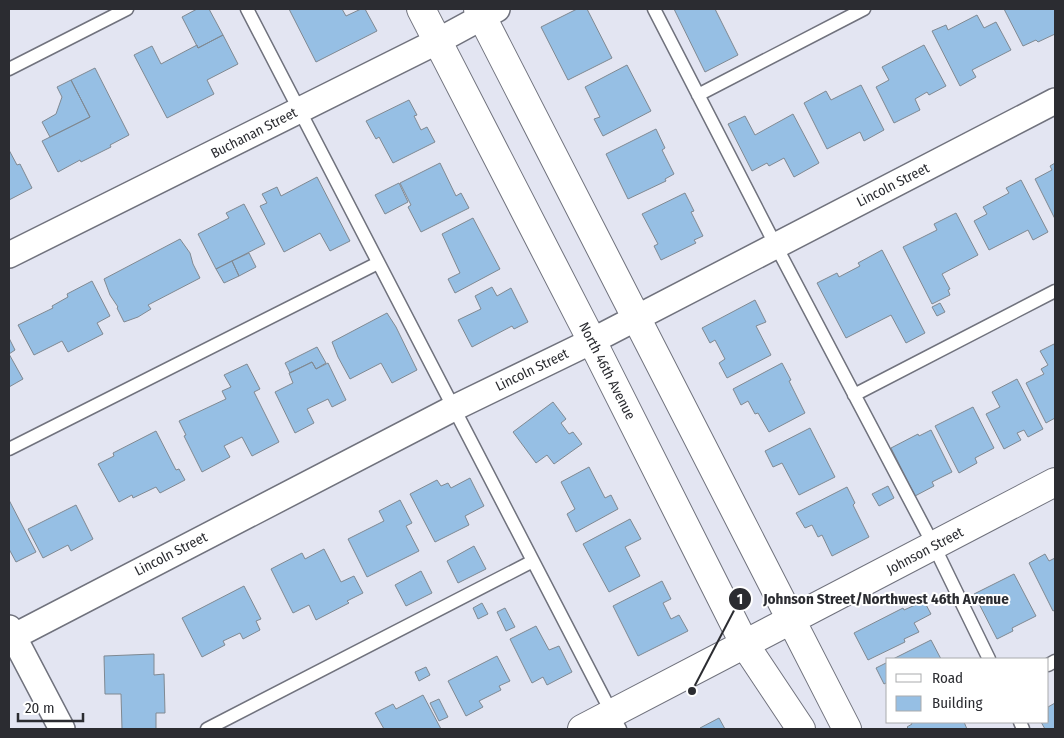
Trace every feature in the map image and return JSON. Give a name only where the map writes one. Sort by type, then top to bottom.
[{"type":"street","name":"North 46th Avenue","points":[[421,9],[592,341],[745,645],[801,729]]},
{"type":"street","name":"Buchanan Street","points":[[9,255],[438,41],[486,11]]},
{"type":"street","points":[[486,11],[637,317],[847,729]]},
{"type":"street","name":"Lincoln Street","points":[[10,634],[454,408],[592,341],[1055,101]]},
{"type":"street","name":"Johnson Street","points":[[582,729],[616,722],[745,645],[1055,482]]},
{"type":"street","points":[[10,634],[62,729]]},
{"type":"lane","points":[[9,69],[128,9]]},
{"type":"lane","points":[[247,9],[616,722]]},
{"type":"lane","points":[[654,9],[934,546],[989,658]]},
{"type":"lane","points":[[698,95],[864,9]]},
{"type":"lane","points":[[9,449],[378,263]]},
{"type":"lane","points":[[854,395],[1055,291]]},
{"type":"lane","points":[[208,729],[533,561]]},
{"type":"building","points":[[197,9],[209,9],[223,35],[198,48],[182,17]]},
{"type":"building","points":[[289,9],[342,9],[346,16],[365,9],[377,31],[316,62]]},
{"type":"building","points":[[577,9],[587,9],[612,58],[568,80],[541,27]]},
{"type":"building","points":[[674,9],[715,9],[738,55],[705,72]]},
{"type":"building","points":[[1004,9],[1055,9],[1055,34],[1038,42],[1036,40],[1023,46]]},
{"type":"building","points":[[977,15],[984,28],[996,22],[1011,50],[972,70],[976,77],[960,86],[932,31],[946,25],[948,30]]},
{"type":"building","points":[[223,35],[238,64],[207,80],[214,94],[167,118],[134,55],[152,46],[161,64],[197,45],[198,48]]},
{"type":"building","points":[[924,45],[946,86],[929,95],[927,92],[915,99],[920,110],[894,123],[876,87],[889,80],[882,67]]},
{"type":"building","points":[[627,65],[651,111],[603,136],[594,119],[600,117],[585,87]]},
{"type":"building","points":[[95,68],[129,135],[110,145],[111,147],[58,172],[42,141],[90,117],[71,80]]},
{"type":"building","points":[[71,80],[90,117],[50,137],[42,122],[56,114],[62,97],[57,87]]},
{"type":"building","points":[[861,85],[884,130],[864,141],[860,132],[827,149],[804,103],[826,91],[831,100]]},
{"type":"building","points":[[409,100],[417,115],[414,116],[421,130],[427,127],[435,142],[393,163],[379,137],[376,139],[366,121]]},
{"type":"building","points":[[793,114],[819,163],[794,177],[784,158],[769,166],[767,163],[752,171],[728,124],[745,116],[755,135]]},
{"type":"building","points":[[656,129],[665,148],[662,150],[674,174],[665,179],[666,181],[628,199],[606,154]]},
{"type":"building","points":[[9,150],[17,165],[20,164],[32,188],[9,200]]},
{"type":"building","points":[[440,163],[456,196],[461,193],[469,208],[421,232],[408,207],[411,205],[400,183]]},
{"type":"building","points":[[1055,163],[1055,219],[1035,179],[1052,170],[1050,166]]},
{"type":"building","points":[[317,177],[350,241],[330,251],[320,233],[284,252],[260,206],[267,203],[262,194],[277,187],[281,196]]},
{"type":"building","points":[[1021,180],[1048,232],[1033,240],[1028,230],[989,250],[974,221],[987,214],[983,207],[1009,193],[1006,188]]},
{"type":"building","points":[[399,183],[408,202],[385,214],[375,195]]},
{"type":"building","points":[[685,193],[694,211],[691,212],[703,236],[694,240],[696,243],[661,260],[654,246],[658,244],[642,214]]},
{"type":"building","points":[[244,204],[265,244],[216,269],[198,234],[229,218],[226,213]]},
{"type":"building","points":[[956,213],[978,255],[942,274],[950,289],[948,290],[950,295],[932,304],[903,247],[937,230],[934,224]]},
{"type":"building","points":[[473,218],[500,269],[455,293],[448,279],[460,273],[442,234]]},
{"type":"building","points":[[180,239],[190,253],[200,278],[148,305],[151,309],[138,317],[124,322],[104,279]]},
{"type":"building","points":[[882,250],[925,333],[906,343],[891,315],[846,338],[817,283],[837,273],[839,277],[860,266],[858,263]]},
{"type":"building","points":[[249,253],[256,267],[239,276],[232,261]]},
{"type":"building","points":[[232,261],[239,276],[224,283],[216,269]]},
{"type":"building","points":[[92,281],[110,316],[97,323],[103,334],[68,352],[62,341],[34,355],[18,325],[53,308],[52,306],[68,297],[67,294]]},
{"type":"building","points":[[492,287],[497,296],[511,288],[528,322],[514,329],[512,326],[472,347],[458,320],[481,309],[475,296]]},
{"type":"building","points":[[755,300],[766,322],[756,326],[771,355],[727,378],[719,363],[725,359],[715,340],[710,343],[702,328]]},
{"type":"building","points":[[940,303],[945,312],[937,316],[932,307]]},
{"type":"building","points":[[387,313],[417,370],[392,383],[381,363],[350,379],[332,342]]},
{"type":"building","points":[[9,338],[15,350],[9,354]]},
{"type":"building","points":[[1054,344],[1055,418],[1046,423],[1026,383],[1044,374],[1041,369],[1048,365],[1040,351]]},
{"type":"building","points":[[317,347],[326,363],[316,369],[312,362],[290,373],[285,363]]},
{"type":"building","points":[[9,354],[23,379],[9,387]]},
{"type":"building","points":[[312,362],[316,369],[328,363],[346,400],[332,407],[328,399],[307,409],[314,423],[295,433],[275,392],[293,383],[289,373]]},
{"type":"building","points":[[782,363],[805,413],[769,432],[758,413],[755,414],[748,401],[741,405],[733,389]]},
{"type":"building","points":[[247,364],[260,389],[254,392],[279,442],[252,456],[242,437],[224,446],[230,457],[202,472],[184,436],[186,435],[179,421],[226,399],[222,391],[231,387],[224,375]]},
{"type":"building","points":[[1017,379],[1043,429],[1028,437],[1024,430],[1017,433],[1021,440],[1004,449],[986,414],[1000,407],[992,392]]},
{"type":"building","points":[[553,402],[566,419],[561,423],[569,434],[573,432],[582,444],[554,464],[547,455],[536,463],[513,432]]},
{"type":"building","points":[[973,407],[994,448],[975,458],[977,463],[959,473],[935,426]]},
{"type":"building","points":[[810,428],[835,477],[799,495],[782,463],[773,467],[765,451]]},
{"type":"building","points":[[931,430],[952,472],[932,482],[934,486],[915,496],[891,448],[918,434],[919,436]]},
{"type":"building","points":[[156,431],[176,470],[179,469],[185,480],[160,493],[156,487],[133,498],[132,495],[119,502],[98,464],[114,456],[113,453]]},
{"type":"building","points":[[589,467],[605,498],[611,495],[618,509],[576,532],[567,514],[575,509],[561,482]]},
{"type":"building","points":[[470,478],[484,506],[465,516],[469,525],[435,542],[410,494],[437,480],[441,486],[448,483],[451,488]]},
{"type":"building","points":[[888,486],[894,498],[879,506],[872,494]]},
{"type":"building","points":[[847,487],[855,503],[853,505],[869,537],[832,556],[822,535],[818,537],[812,525],[805,528],[796,513]]},
{"type":"building","points":[[9,500],[36,552],[16,562],[9,549]]},
{"type":"building","points":[[400,500],[412,523],[406,526],[419,551],[367,577],[348,539],[384,521],[379,511]]},
{"type":"building","points":[[76,505],[93,539],[71,551],[68,545],[43,558],[28,529]]},
{"type":"building","points":[[630,519],[641,539],[625,547],[640,576],[609,592],[583,544]]},
{"type":"building","points":[[474,546],[486,569],[458,583],[447,561]]},
{"type":"building","points":[[324,549],[341,582],[354,576],[363,593],[347,601],[349,603],[316,620],[309,605],[293,613],[271,569],[302,553],[305,559]]},
{"type":"building","points":[[1045,554],[1049,561],[1055,558],[1055,610],[1053,611],[1029,563]]},
{"type":"building","points":[[421,571],[432,593],[406,606],[395,585]]},
{"type":"building","points":[[1014,574],[1036,616],[1012,628],[1013,631],[997,639],[974,594]]},
{"type":"building","points":[[662,581],[671,599],[663,603],[671,619],[679,615],[688,631],[638,656],[613,606]]},
{"type":"building","points":[[244,586],[261,619],[256,621],[260,630],[243,639],[240,633],[223,641],[225,645],[202,657],[182,618]]},
{"type":"building","points":[[924,601],[931,614],[914,623],[919,632],[904,639],[905,642],[868,660],[854,633],[903,608],[904,610]]},
{"type":"building","points":[[482,603],[488,614],[478,619],[473,608]]},
{"type":"building","points":[[505,608],[515,627],[506,631],[497,612]]},
{"type":"building","points":[[536,626],[549,650],[559,646],[572,672],[547,685],[543,677],[532,683],[510,639]]},
{"type":"building","points":[[931,640],[940,658],[895,658]]},
{"type":"building","points":[[154,654],[154,675],[164,674],[165,713],[156,713],[156,729],[122,729],[121,694],[105,694],[104,656]]},
{"type":"building","points":[[497,656],[510,681],[499,686],[501,690],[479,701],[483,707],[466,716],[448,681]]},
{"type":"building","points":[[886,663],[886,683],[884,684],[876,668]]},
{"type":"building","points":[[426,667],[430,675],[419,681],[415,672]]},
{"type":"building","points":[[423,695],[441,729],[384,729],[375,713],[393,704],[396,709]]},
{"type":"building","points":[[439,699],[448,717],[439,721],[430,703]]},
{"type":"building","points":[[1055,703],[1055,729],[1045,729],[1042,723],[1049,723],[1049,706]]},
{"type":"building","points":[[719,718],[725,729],[700,728]]},
{"type":"building","points":[[964,723],[967,729],[909,729],[907,727],[912,724]]},
{"type":"place","name":"Johnson Street/Northwest 46th Avenue","points":[[692,691]]}]
